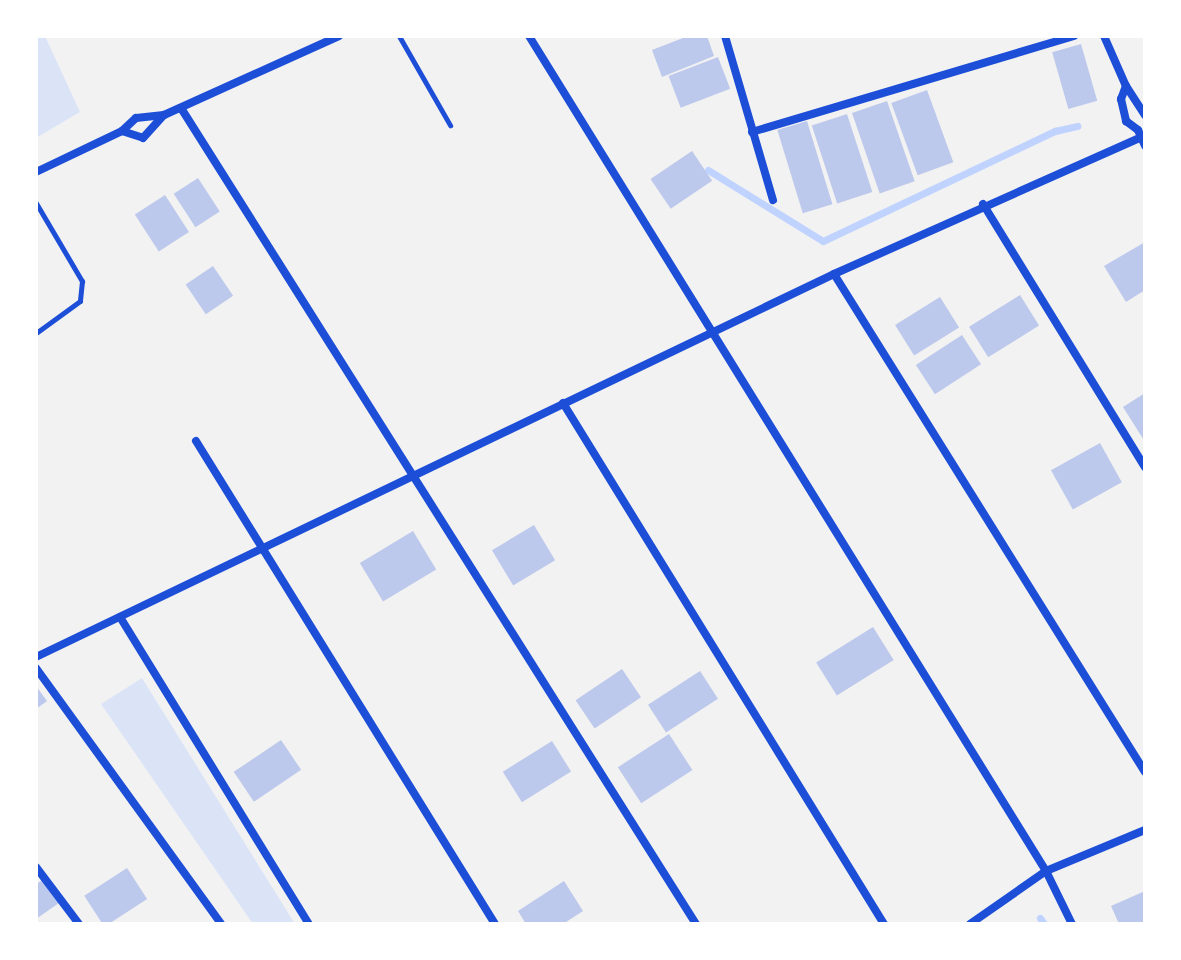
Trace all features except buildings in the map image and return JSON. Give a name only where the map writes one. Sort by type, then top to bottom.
[{"type":"street","points":[[36,172],[122,131],[136,118],[164,115],[339,36]]},
{"type":"street","points":[[529,36],[1046,871],[1072,924]]},
{"type":"street","points":[[725,36],[773,200]]},
{"type":"street","points":[[752,132],[1074,36]]},
{"type":"street","points":[[1104,36],[1126,86],[1145,116],[1141,138]]},
{"type":"street","points":[[1126,86],[1121,99],[1126,121],[1141,138]]},
{"type":"street","points":[[181,108],[696,924]]},
{"type":"street","points":[[122,131],[143,138],[164,115]]},
{"type":"street","points":[[36,657],[413,474],[983,204],[1141,138]]},
{"type":"street","points":[[983,204],[1145,467]]},
{"type":"street","points":[[834,274],[1145,772]]},
{"type":"street","points":[[563,403],[884,924]]},
{"type":"street","points":[[196,441],[495,924]]},
{"type":"street","points":[[120,617],[309,924]]},
{"type":"street","points":[[36,668],[221,924]]},
{"type":"street","points":[[970,924],[1046,871],[1145,830]]},
{"type":"street","points":[[36,867],[79,924]]},
{"type":"lane","points":[[399,36],[450,125]]},
{"type":"lane","points":[[36,203],[82,281],[80,301],[69,314],[36,333]]},
{"type":"shaded area","points":[[36,36],[45,36],[80,112],[36,138]]},
{"type":"shaded area","points":[[142,678],[295,924],[253,924],[101,704]]},
{"type":"waterway","points":[[708,170],[823,241],[1055,131],[1077,126]]},
{"type":"waterway","points":[[1040,918],[1044,924]]}]
